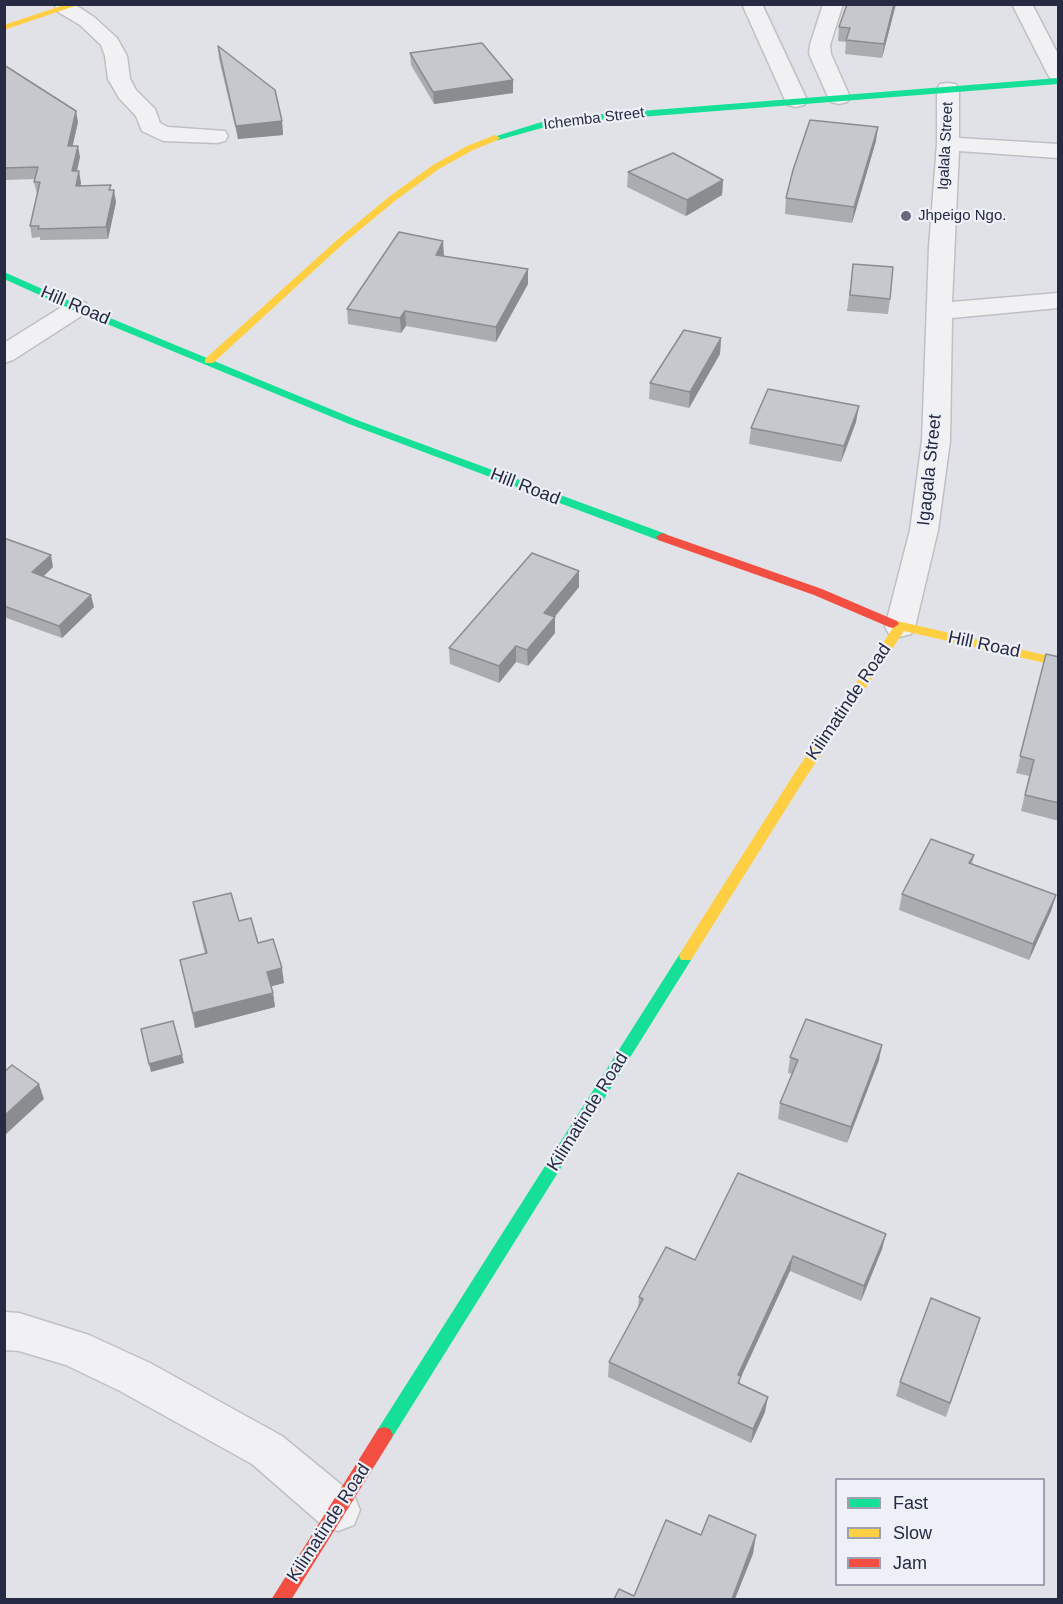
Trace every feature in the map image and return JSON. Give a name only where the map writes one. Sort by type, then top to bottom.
[{"type":"main road","points":[[4,28],[71,6]]},
{"type":"main road","name":"Ichemba Street","points":[[208,361],[341,241],[393,198],[436,167],[470,148],[506,134],[548,123],[796,100],[1059,81]]},
{"type":"main road","name":"Hill Road","points":[[4,275],[77,308],[353,422],[558,500],[818,592],[900,627],[1059,662]]},
{"type":"main road","name":"Kilimatinde Road","points":[[280,1599],[793,787],[900,627]]},
{"type":"street","points":[[752,4],[772,54],[796,100]]},
{"type":"street","points":[[811,4],[830,12],[820,45],[820,54],[839,97]]},
{"type":"street","points":[[1022,4],[1059,73]]},
{"type":"street","points":[[71,6],[110,42],[116,57],[119,80],[127,93],[147,114],[150,126],[163,134],[217,136]]},
{"type":"street","name":"Igalala Street","points":[[940,311],[941,248],[948,144],[948,88]]},
{"type":"street","points":[[948,144],[1059,151]]},
{"type":"street","points":[[940,311],[1059,301]]},
{"type":"street","points":[[4,354],[77,308]]},
{"type":"street","name":"Igagala Street","points":[[900,627],[924,530],[936,441],[940,311]]},
{"type":"street","points":[[4,1331],[19,1332],[74,1348],[135,1377],[267,1450],[338,1510]]},
{"type":"building","points":[[847,4],[894,4],[884,44],[846,40],[850,28],[839,27]]},
{"type":"building","points":[[482,43],[513,80],[433,92],[410,53]]},
{"type":"building","points":[[218,46],[275,90],[282,121],[236,126]]},
{"type":"building","points":[[4,65],[76,111],[68,146],[78,146],[72,171],[79,171],[76,186],[111,185],[109,190],[114,190],[106,227],[38,229],[39,226],[30,226],[40,182],[34,182],[38,167],[4,168]]},
{"type":"building","points":[[810,120],[878,127],[854,207],[786,198]]},
{"type":"building","points":[[673,153],[723,180],[687,200],[628,172]]},
{"type":"building","points":[[399,232],[443,241],[436,255],[528,269],[496,327],[405,311],[400,318],[347,309]]},
{"type":"building","points":[[853,264],[893,267],[890,299],[850,295]]},
{"type":"building","points":[[684,330],[721,338],[690,392],[650,383]]},
{"type":"building","points":[[768,389],[859,406],[844,446],[751,428]]},
{"type":"building","points":[[4,538],[51,555],[32,572],[91,595],[59,626],[4,606]]},
{"type":"building","points":[[532,553],[579,571],[544,613],[555,617],[527,650],[516,646],[499,666],[449,648]]},
{"type":"building","points":[[1046,654],[1059,657],[1059,803],[1025,795],[1034,760],[1020,756]]},
{"type":"building","points":[[931,839],[974,855],[969,863],[1056,895],[1033,944],[902,894]]},
{"type":"building","points":[[231,893],[239,921],[251,918],[258,943],[273,939],[282,968],[267,972],[273,993],[193,1013],[180,960],[207,953],[193,902]]},
{"type":"building","points":[[806,1019],[882,1045],[851,1127],[780,1103],[798,1060],[790,1057]]},
{"type":"building","points":[[173,1021],[182,1055],[149,1064],[141,1029]]},
{"type":"building","points":[[12,1065],[39,1084],[4,1116],[4,1072]]},
{"type":"building","points":[[738,1173],[886,1234],[864,1286],[793,1256],[738,1375],[741,1376],[738,1383],[768,1397],[753,1429],[609,1362],[643,1299],[639,1297],[666,1247],[695,1260]]},
{"type":"building","points":[[931,1298],[980,1318],[950,1403],[900,1382]]},
{"type":"building","points":[[709,1515],[756,1535],[732,1599],[614,1599],[619,1589],[634,1596],[666,1520],[701,1535]]},
{"type":"traffic: fast","points":[[495,138],[548,123],[590,118],[1058,81]]},
{"type":"traffic: fast","points":[[4,275],[77,308],[353,422],[662,537]]},
{"type":"traffic: fast","points":[[384,1435],[686,956]]},
{"type":"traffic: slow","points":[[4,28],[77,4]]},
{"type":"traffic: slow","points":[[209,361],[341,241],[393,198],[436,167],[470,148],[495,138]]},
{"type":"traffic: slow","points":[[893,624],[1058,662]]},
{"type":"traffic: slow","points":[[686,956],[799,777],[900,627]]},
{"type":"traffic: jam","points":[[662,537],[818,592],[893,624]]},
{"type":"traffic: jam","points":[[280,1600],[384,1435]]},
{"type":"place","name":"Jhpeigo Ngo.","points":[[906,216]]}]
